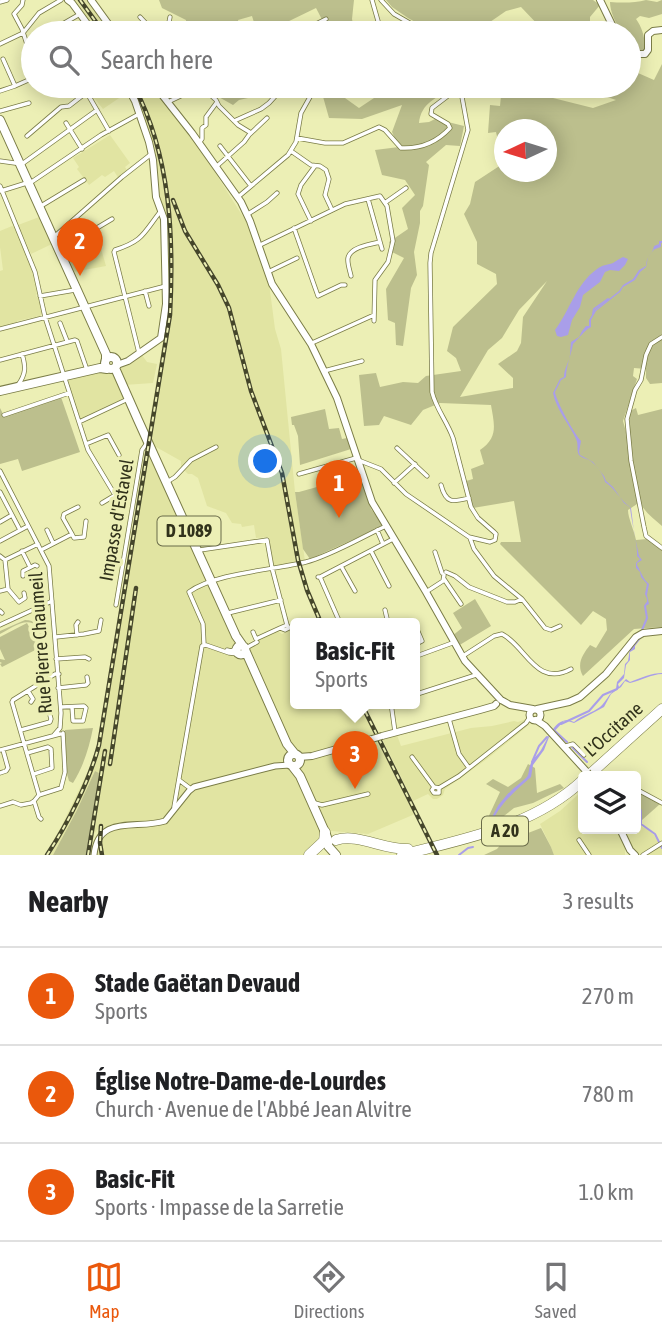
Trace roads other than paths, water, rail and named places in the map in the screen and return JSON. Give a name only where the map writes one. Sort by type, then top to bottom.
[{"type":"highway","name":"L'Occitane","points":[[594,771],[662,711]]},
{"type":"highway","name":"L'Occitane","points":[[402,855],[518,822],[545,809],[578,784]]},
{"type":"highway","name":"L'Occitane","points":[[418,855],[520,826],[546,813],[578,790]]},
{"type":"highway","points":[[334,845],[344,838],[400,850],[440,845]]},
{"type":"highway","points":[[309,855],[324,841],[334,845],[344,841],[361,844],[371,853]]},
{"type":"main road","points":[[68,0],[85,21]]},
{"type":"main road","points":[[91,0],[106,21]]},
{"type":"main road","points":[[600,0],[610,21]]},
{"type":"main road","points":[[641,54],[648,50],[648,35],[662,30]]},
{"type":"main road","points":[[0,391],[127,362],[161,338],[166,304],[164,219],[156,197],[152,154],[132,98]]},
{"type":"main road","points":[[164,98],[238,197],[247,214],[274,289],[311,344],[337,398],[372,502],[427,591],[452,642],[472,672],[502,704]]},
{"type":"main road","points":[[0,120],[103,348],[106,365]]},
{"type":"main road","points":[[86,309],[108,353],[106,365]]},
{"type":"main road","points":[[103,348],[102,359],[106,365]]},
{"type":"main road","name":"D 1089","points":[[106,365],[115,373],[128,399],[294,761]]},
{"type":"main road","points":[[534,716],[548,706],[580,697],[606,674],[636,637],[643,633],[662,631]]},
{"type":"main road","points":[[294,761],[502,704],[522,707],[534,716],[584,771]]},
{"type":"main road","points":[[294,761],[318,806],[334,845]]},
{"type":"main road","points":[[294,761],[334,845]]},
{"type":"main road","points":[[623,834],[632,855]]},
{"type":"street","points":[[0,2],[7,0]]},
{"type":"street","points":[[21,29],[14,14],[23,0]]},
{"type":"street","points":[[33,21],[39,13],[61,0]]},
{"type":"street","points":[[372,0],[378,21]]},
{"type":"street","points":[[381,0],[394,14],[406,21]]},
{"type":"street","points":[[68,21],[80,14]]},
{"type":"street","points":[[140,17],[144,21]]},
{"type":"street","points":[[169,21],[170,17]]},
{"type":"street","points":[[322,21],[326,19]]},
{"type":"street","points":[[0,44],[21,34]]},
{"type":"street","points":[[3,59],[15,86]]},
{"type":"street","points":[[0,91],[21,83]]},
{"type":"street","points":[[27,136],[61,107],[69,106],[79,98]]},
{"type":"street","points":[[90,98],[110,131]]},
{"type":"street","points":[[168,103],[176,98]]},
{"type":"street","points":[[213,98],[234,121],[251,133]]},
{"type":"street","points":[[234,121],[261,109],[274,98]]},
{"type":"street","points":[[238,197],[284,160],[291,151],[297,138],[301,113],[309,98]]},
{"type":"street","points":[[297,138],[343,143],[379,127],[401,148],[420,146],[436,140],[450,126],[431,114],[432,108],[445,98]]},
{"type":"street","points":[[299,474],[357,459],[379,468],[414,500],[472,539],[492,542],[495,540],[496,534],[474,512],[453,438],[433,396],[429,292],[431,253],[468,130],[462,98]]},
{"type":"street","points":[[0,111],[29,103]]},
{"type":"street","points":[[199,143],[207,115],[218,103]]},
{"type":"street","points":[[0,161],[20,165],[97,110]]},
{"type":"street","points":[[1,191],[28,183],[139,114]]},
{"type":"street","points":[[215,167],[267,118]]},
{"type":"street","points":[[66,123],[82,149]]},
{"type":"street","points":[[220,146],[252,187]]},
{"type":"street","points":[[291,151],[315,166],[324,168],[329,174],[325,195],[332,211]]},
{"type":"street","points":[[53,237],[152,154]]},
{"type":"street","points":[[311,221],[298,194],[300,185],[315,166]]},
{"type":"street","points":[[39,206],[84,180]]},
{"type":"street","points":[[0,186],[34,272],[45,317],[86,444],[115,495]]},
{"type":"street","points":[[386,202],[406,188]]},
{"type":"street","points":[[247,214],[277,193]]},
{"type":"street","points":[[258,246],[345,204],[380,196],[386,202],[393,241],[388,262],[375,280],[374,321]]},
{"type":"street","points":[[368,199],[382,249]]},
{"type":"street","points":[[139,354],[114,252],[138,240],[162,211]]},
{"type":"street","points":[[59,250],[112,219]]},
{"type":"street","points":[[294,228],[318,296],[345,285]]},
{"type":"street","points":[[351,276],[348,262],[350,253],[380,242]]},
{"type":"street","points":[[267,272],[298,258]]},
{"type":"street","points":[[0,329],[86,309],[166,286]]},
{"type":"street","points":[[40,296],[77,289]]},
{"type":"street","points":[[145,290],[149,306]]},
{"type":"street","points":[[311,344],[374,315]]},
{"type":"street","points":[[60,323],[67,342]]},
{"type":"street","points":[[662,337],[652,344],[646,355],[627,423],[643,527],[646,536],[662,548]]},
{"type":"street","points":[[0,360],[74,340],[106,365]]},
{"type":"street","points":[[22,354],[25,371],[22,385]]},
{"type":"street","points":[[324,371],[362,361]]},
{"type":"street","points":[[4,415],[69,393]]},
{"type":"street","points":[[79,422],[128,399]]},
{"type":"street","points":[[86,444],[108,435],[119,455]]},
{"type":"street","name":"Impasse d'Estavel","points":[[116,605],[142,450],[150,446]]},
{"type":"street","points":[[167,482],[191,460],[216,447]]},
{"type":"street","points":[[397,448],[427,476]]},
{"type":"street","points":[[394,483],[415,464]]},
{"type":"street","name":"Rue Pierre Chaumeil","points":[[0,471],[2,480],[51,568],[61,707],[60,733]]},
{"type":"street","points":[[442,485],[443,494],[450,500],[469,498]]},
{"type":"street","points":[[102,503],[127,488]]},
{"type":"street","points":[[0,493],[20,530]]},
{"type":"street","points":[[78,507],[64,514],[63,518],[74,538],[84,537],[86,521]]},
{"type":"street","points":[[0,522],[12,515]]},
{"type":"street","points":[[0,541],[29,526]]},
{"type":"street","points":[[174,810],[205,641],[203,624],[190,592],[211,580],[314,559],[386,526]]},
{"type":"street","points":[[47,530],[53,543]]},
{"type":"street","points":[[377,530],[383,544]]},
{"type":"street","points":[[5,560],[22,551],[53,543],[72,534]]},
{"type":"street","points":[[338,618],[319,577],[393,539]]},
{"type":"street","points":[[472,539],[472,546],[494,576],[522,599],[545,628],[551,630],[560,626]]},
{"type":"street","points":[[198,550],[267,540],[288,626],[256,639],[253,632]]},
{"type":"street","points":[[371,550],[389,586]]},
{"type":"street","points":[[22,551],[30,567]]},
{"type":"street","points":[[435,551],[444,577],[461,604]]},
{"type":"street","points":[[0,556],[5,560],[8,589],[19,602],[24,599],[24,593]]},
{"type":"street","points":[[23,576],[23,571],[37,566]]},
{"type":"street","points":[[341,566],[355,591]]},
{"type":"street","points":[[427,591],[444,577],[455,576],[469,587],[507,602],[522,599]]},
{"type":"street","points":[[0,591],[8,589]]},
{"type":"street","points":[[226,614],[281,600]]},
{"type":"street","points":[[0,625],[52,601]]},
{"type":"street","name":"Rue Pierre Chaumeil","points":[[52,601],[57,659]]},
{"type":"street","points":[[385,610],[387,618]]},
{"type":"street","points":[[99,637],[101,620]]},
{"type":"street","points":[[77,635],[78,622]]},
{"type":"street","points":[[56,637],[99,631]]},
{"type":"street","points":[[462,655],[502,634],[509,638],[533,666],[542,671],[555,674],[571,669]]},
{"type":"street","points":[[204,647],[242,650],[257,642]]},
{"type":"street","points":[[420,655],[452,642]]},
{"type":"street","points":[[57,659],[89,659]]},
{"type":"street","points":[[420,693],[472,672]]},
{"type":"street","points":[[39,795],[12,702],[58,673]]},
{"type":"street","points":[[59,688],[86,685],[87,677]]},
{"type":"street","points":[[20,730],[50,722],[47,692],[41,682]]},
{"type":"street","points":[[27,691],[33,699],[31,702]]},
{"type":"street","points":[[61,707],[72,707],[86,707],[83,720],[73,721],[72,707]]},
{"type":"street","points":[[391,709],[395,733]]},
{"type":"street","points":[[412,757],[437,787],[468,768],[534,716]]},
{"type":"street","points":[[449,719],[459,754],[468,768]]},
{"type":"street","points":[[0,773],[8,768],[1,750],[60,733],[65,772],[62,786],[23,805],[13,802],[0,806]]},
{"type":"street","points":[[564,748],[573,744],[584,755]]},
{"type":"street","points":[[27,753],[48,747],[51,749],[52,768],[34,774]]},
{"type":"street","points":[[342,747],[344,758]]},
{"type":"street","points":[[94,855],[97,841],[103,832],[108,829],[161,822],[169,818],[191,789],[294,761]]},
{"type":"street","points":[[179,780],[191,789]]},
{"type":"street","points":[[641,792],[662,803]]},
{"type":"street","points":[[318,806],[369,794]]},
{"type":"street","points":[[34,801],[41,819]]},
{"type":"street","points":[[579,840],[589,855]]},
{"type":"street","points":[[646,854],[660,845]]},
{"type":"waterway","points":[[655,248],[662,242]]},
{"type":"waterway","points":[[593,314],[594,309],[608,299]]},
{"type":"waterway","points":[[642,630],[647,618],[647,603]]},
{"type":"waterway","points":[[561,724],[589,711],[603,695],[617,689]]},
{"type":"waterway","points":[[555,731],[567,742]]},
{"type":"waterway","points":[[532,762],[539,746],[547,737]]},
{"type":"waterway","points":[[572,747],[587,762]]},
{"type":"waterway","points":[[491,821],[509,794]]},
{"type":"waterway","points":[[641,824],[655,834],[662,848]]},
{"type":"waterway","points":[[459,855],[473,847]]},
{"type":"railway","points":[[80,0],[95,21]]},
{"type":"railway","points":[[47,855],[77,802],[99,745],[170,315],[170,227],[163,169],[156,140],[139,98]]},
{"type":"railway","points":[[173,200],[185,231],[229,308],[251,391],[282,473],[298,560],[319,618]]},
{"type":"railway","points":[[110,764],[136,588]]},
{"type":"railway","points":[[364,709],[437,855]]},
{"type":"railway","points":[[88,855],[105,751]]},
{"type":"railway","points":[[101,826],[102,855]]},
{"type":"place","name":"Église Notre-Dame-de-Lourdes","points":[[80,276]]},
{"type":"place","name":"Stade Gaëtan Devaud","points":[[339,518]]},
{"type":"place","name":"Basic-Fit","points":[[355,789]]}]
